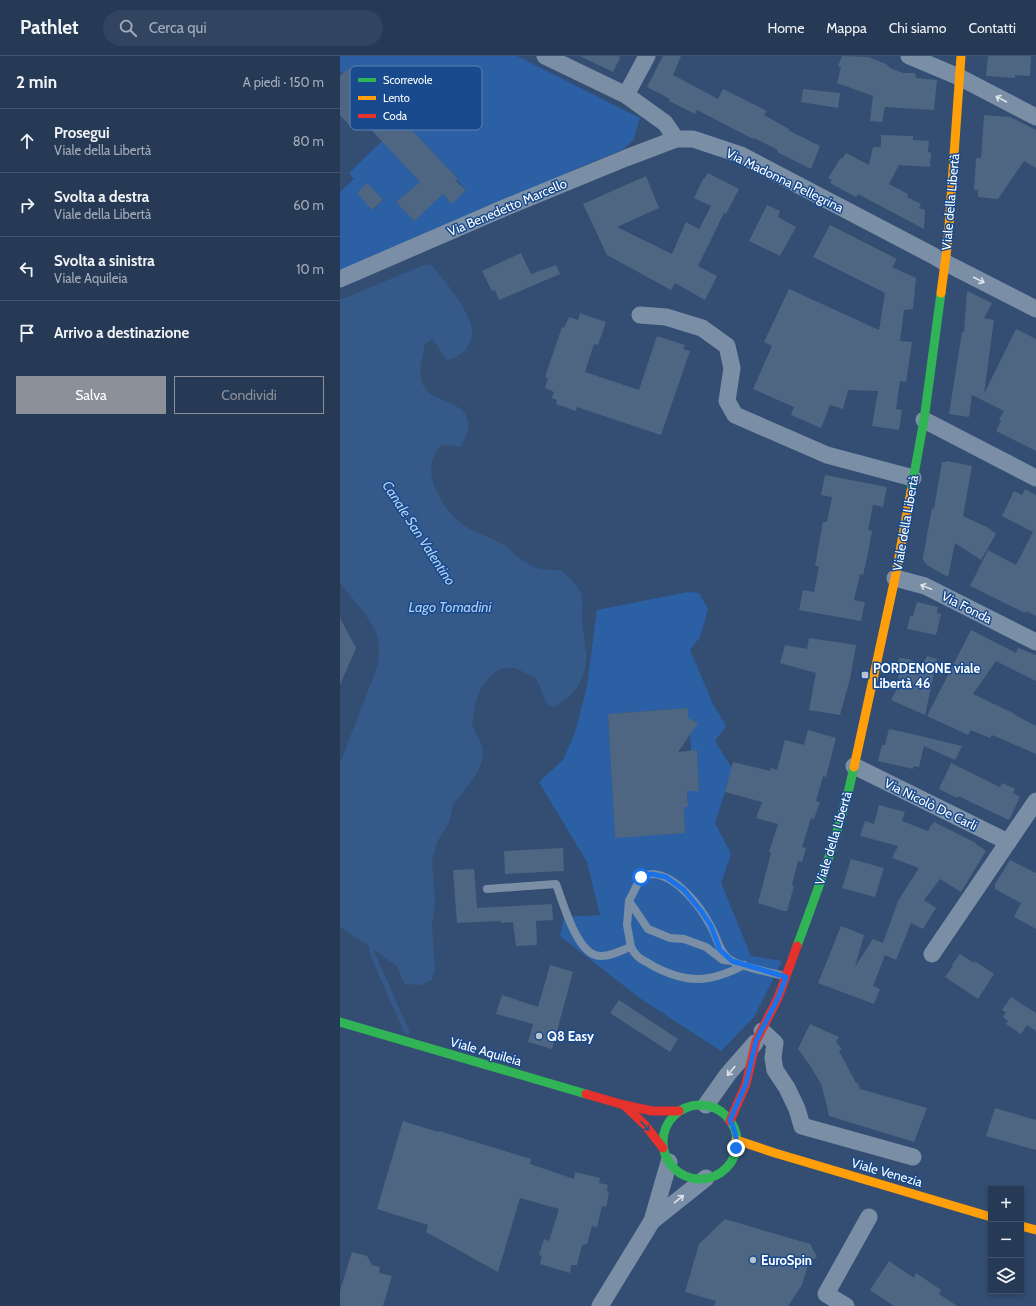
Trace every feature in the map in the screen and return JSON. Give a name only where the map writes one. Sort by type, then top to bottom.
[{"type":"street","points":[[545,56],[626,96],[665,123],[676,139]]},
{"type":"street","points":[[626,96],[647,56]]},
{"type":"street","points":[[909,56],[959,77],[1036,117]]},
{"type":"street","name":"Viale della Libertà","points":[[730,1120],[746,1084],[759,1036],[778,998],[826,867],[850,786],[895,578],[924,420],[948,240],[961,56]]},
{"type":"street","name":"Via Madonna Pellegrina","points":[[676,139],[693,139],[741,156],[1036,309]]},
{"type":"street","name":"Via Benedetto Marcello","points":[[340,279],[518,202],[676,139]]},
{"type":"street","points":[[640,315],[666,317],[702,328],[727,346],[732,368],[727,401],[735,415],[827,455],[913,478]]},
{"type":"street","points":[[924,420],[1036,478]]},
{"type":"street","name":"Via Fonda","points":[[895,578],[925,586],[1036,642]]},
{"type":"street","name":"Via Nicolò De Carli","points":[[854,766],[1008,842]]},
{"type":"street","points":[[932,954],[1036,801]]},
{"type":"street","name":"Viale Aquileia","points":[[340,1022],[624,1105],[652,1110],[679,1111],[687,1107],[706,1105]]},
{"type":"street","points":[[759,1036],[775,1043],[773,1058],[775,1070],[787,1088],[797,1109],[802,1126],[913,1157]]},
{"type":"street","name":"Viale della Libertà","points":[[706,1105],[728,1074],[759,1036]]},
{"type":"street","name":"Viale Aquileia","points":[[624,1105],[645,1126],[673,1167],[685,1175],[706,1178]]},
{"type":"street","points":[[652,1221],[706,1178],[720,1172],[734,1156],[736,1140],[730,1120],[719,1110],[706,1105]]},
{"type":"street","points":[[600,1306],[652,1221],[666,1155],[664,1135],[668,1123],[679,1111]]},
{"type":"street","name":"Viale Venezia","points":[[736,1140],[988,1216]]},
{"type":"street","name":"Viale Venezia","points":[[757,1157],[775,1153]]},
{"type":"street","points":[[730,1162],[744,1159]]},
{"type":"street","points":[[846,1306],[826,1294],[870,1217]]},
{"type":"street","points":[[1024,1227],[1036,1230]]},
{"type":"lane","points":[[732,961],[720,950],[711,926],[702,912],[684,890],[666,877],[652,874],[641,877],[629,901],[627,925],[631,947],[635,956],[657,968],[679,977],[696,980],[715,978],[728,974],[744,966]]},
{"type":"lane","points":[[486,889],[556,884],[571,925],[582,944],[595,955],[602,956],[613,954],[631,947]]},
{"type":"lane","points":[[629,901],[648,929],[670,938],[684,939],[706,947],[723,960],[732,961],[744,966],[786,977]]},
{"type":"shaded area","points":[[340,56],[517,56],[640,118],[633,141],[622,150],[340,273],[340,192],[354,179],[349,173],[382,141],[420,182],[396,202],[414,221],[443,194],[452,204],[466,190],[457,180],[458,179],[412,130],[482,130],[482,66],[350,66],[350,68],[343,74],[340,71]],"holes":[[[367,184],[383,200],[373,210],[357,193]]]},
{"type":"shaded area","points":[[688,592],[699,593],[708,609],[700,637],[690,650],[713,704],[726,726],[715,741],[732,768],[715,823],[731,854],[721,883],[751,956],[782,961],[754,1017],[721,1051],[641,999],[560,936],[564,917],[600,915],[587,862],[539,782],[563,760],[575,733],[587,686],[597,610]],"holes":[[[688,708],[688,719],[695,721],[696,723],[694,730],[690,731],[691,751],[697,751],[699,791],[687,791],[688,807],[684,807],[685,833],[615,837],[608,714]]]},
{"type":"water","name":"Lago Tomadini","points":[[430,264],[456,296],[471,324],[472,332],[466,349],[453,359],[447,360],[432,339],[425,344],[420,372],[424,387],[435,396],[462,410],[468,423],[467,432],[461,447],[443,445],[435,453],[431,468],[434,485],[442,502],[448,510],[468,528],[504,545],[521,560],[532,566],[548,570],[561,570],[575,584],[582,596],[582,621],[586,661],[582,678],[574,692],[561,703],[553,707],[547,704],[536,678],[515,668],[502,668],[491,675],[480,690],[475,705],[472,725],[481,743],[483,752],[481,765],[475,776],[453,805],[449,823],[437,842],[432,861],[435,902],[432,926],[435,968],[432,980],[421,985],[405,984],[398,967],[340,927],[340,763],[378,665],[379,647],[377,635],[373,626],[340,583],[340,300],[424,265]]},
{"type":"building","points":[[580,56],[620,56],[620,58],[613,72]]},
{"type":"building","points":[[663,56],[681,56],[673,75],[718,99],[723,89],[767,111],[764,115],[789,129],[788,130],[820,146],[811,169],[777,152],[778,150],[754,138],[753,139],[697,110],[695,114],[669,101],[670,99],[647,87]]},
{"type":"building","points":[[842,56],[868,57],[903,73],[915,73],[916,78],[937,80],[934,110],[885,107],[882,122],[870,121],[873,96],[837,83],[841,68],[838,66]]},
{"type":"building","points":[[988,56],[1031,56],[1030,76],[1015,75],[1015,78],[986,76]]},
{"type":"building","points":[[350,68],[350,126],[340,115],[340,76]]},
{"type":"building","points":[[803,89],[840,93],[838,108],[801,102]]},
{"type":"building","points":[[984,115],[1010,117],[1036,130],[1036,168],[1024,161],[998,199],[978,197],[978,190],[974,190],[976,158],[981,158]]},
{"type":"building","points":[[371,130],[412,130],[458,179],[456,181],[466,190],[452,204],[443,194],[414,221],[396,202],[420,182]]},
{"type":"building","points":[[881,135],[913,136],[913,140],[929,141],[928,152],[931,153],[930,167],[899,165],[889,184],[908,194],[907,197],[921,204],[919,208],[925,210],[924,229],[858,194],[856,197],[830,183],[832,180],[828,178],[840,159],[843,158],[846,153],[869,165],[873,147],[881,147]]},
{"type":"building","points":[[708,173],[739,189],[726,214],[724,213],[698,266],[717,276],[705,300],[675,283],[671,290],[607,255],[583,204],[646,176],[659,208],[617,227],[672,254],[686,222],[699,229],[711,206],[694,198],[703,179]]},
{"type":"building","points":[[367,183],[383,200],[372,210],[357,193]]},
{"type":"building","points":[[767,205],[780,211],[778,217],[796,227],[780,256],[749,241]]},
{"type":"building","points":[[830,225],[897,259],[892,267],[916,278],[913,309],[904,310],[900,341],[912,342],[906,382],[900,381],[896,409],[902,410],[899,430],[872,426],[878,391],[848,390],[843,409],[830,405],[821,428],[791,415],[794,407],[753,389],[772,346],[764,342],[789,289],[879,330],[885,293],[813,257]]},
{"type":"building","points":[[521,253],[531,274],[556,265],[560,274],[499,300],[495,290],[492,291],[482,271]]},
{"type":"building","points":[[967,291],[992,303],[984,318],[994,320],[984,394],[1016,329],[1036,339],[1036,451],[996,431],[1001,421],[999,420],[1004,411],[972,395],[969,417],[949,414],[962,332],[964,332]]},
{"type":"building","points":[[580,313],[606,322],[598,345],[594,344],[585,372],[639,390],[657,336],[685,345],[683,349],[690,351],[661,435],[577,407],[576,411],[556,404],[557,400],[552,398],[554,392],[545,388],[548,378],[545,377],[562,327],[564,328],[569,317],[578,320]]},
{"type":"building","points":[[947,461],[972,466],[963,516],[987,527],[996,534],[981,560],[955,543],[948,577],[927,565],[923,560],[942,462]]},
{"type":"building","points":[[825,475],[887,487],[883,507],[873,505],[868,530],[872,531],[867,558],[863,575],[860,574],[854,600],[865,602],[861,621],[799,610],[803,590],[814,592],[819,566],[815,566],[823,522],[827,522],[832,497],[821,495]]},
{"type":"building","points":[[1025,489],[1036,495],[1036,616],[1026,611],[1025,613],[970,586],[988,550],[1016,565],[1033,532],[1002,516],[1014,491],[1022,495]]},
{"type":"building","points":[[917,602],[938,607],[937,613],[941,614],[936,635],[907,629],[910,616],[913,616]]},
{"type":"building","points":[[340,618],[356,648],[340,685]]},
{"type":"building","points":[[971,630],[1016,653],[1018,648],[1036,655],[1036,681],[996,661],[973,694],[1036,726],[1036,754],[992,735],[990,738],[971,730],[968,735],[927,716]]},
{"type":"building","points":[[809,638],[856,645],[850,679],[840,715],[809,710],[816,673],[780,663],[785,645],[807,649]]},
{"type":"building","points":[[927,656],[937,659],[925,715],[891,700],[897,689],[899,658],[908,659],[922,665]]},
{"type":"building","points":[[688,708],[688,718],[698,723],[678,752],[697,750],[699,791],[687,791],[688,807],[684,807],[685,833],[615,838],[608,714]]},
{"type":"building","points":[[889,729],[962,746],[955,760],[924,746],[919,767],[914,766],[913,769],[878,761],[882,745],[885,745]]},
{"type":"building","points":[[808,730],[836,738],[826,777],[823,776],[816,801],[820,802],[814,819],[811,818],[802,847],[806,848],[802,862],[798,861],[792,885],[794,886],[787,911],[784,911],[758,903],[771,853],[769,852],[778,824],[756,818],[762,802],[725,792],[733,762],[770,771],[771,768],[777,770],[785,740],[804,745]]},
{"type":"building","points":[[951,763],[1000,787],[1002,783],[1015,789],[1013,793],[1020,797],[1009,820],[958,796],[957,798],[939,789]]},
{"type":"building","points":[[879,805],[905,812],[902,821],[928,831],[934,822],[976,843],[986,851],[961,892],[940,879],[924,900],[936,908],[923,929],[911,923],[896,960],[885,955],[873,986],[880,989],[874,1004],[818,983],[841,926],[864,935],[855,967],[873,939],[883,943],[898,901],[919,868],[892,858],[898,846],[860,836],[865,821],[874,824]]},
{"type":"building","points":[[563,848],[564,871],[505,874],[504,851]]},
{"type":"building","points":[[851,859],[884,868],[875,897],[842,888]]},
{"type":"building","points":[[1010,860],[1036,873],[1036,929],[1014,917],[1021,903],[995,889],[995,884]]},
{"type":"building","points":[[474,869],[477,908],[552,904],[553,920],[536,921],[537,945],[516,946],[513,922],[501,923],[501,921],[457,923],[453,870]]},
{"type":"building","points":[[960,954],[974,963],[975,961],[994,974],[978,999],[945,977]]},
{"type":"building","points":[[550,965],[573,972],[552,1049],[528,1042],[533,1024],[496,1014],[502,995],[538,1007]]},
{"type":"building","points":[[1011,997],[1036,1013],[1036,1031],[1027,1025],[1021,1034],[1006,1024],[1008,1021],[1003,1017],[1006,1012],[1002,1010]]},
{"type":"building","points":[[619,1000],[678,1039],[670,1052],[610,1013]]},
{"type":"building","points":[[810,1024],[839,1037],[836,1042],[842,1049],[839,1051],[860,1089],[927,1108],[914,1142],[829,1116],[821,1084],[798,1049]]},
{"type":"building","points":[[995,1108],[1036,1120],[1036,1150],[986,1136]]},
{"type":"building","points":[[403,1121],[531,1159],[530,1164],[574,1179],[575,1172],[600,1178],[599,1183],[608,1185],[607,1190],[609,1194],[606,1207],[602,1206],[597,1227],[592,1226],[587,1244],[582,1245],[577,1265],[571,1265],[570,1273],[540,1264],[542,1256],[539,1255],[544,1239],[549,1241],[559,1209],[520,1198],[498,1272],[426,1232],[428,1225],[377,1209]]},
{"type":"building","name":"EuroSpin","points":[[725,1219],[810,1244],[817,1257],[809,1262],[802,1285],[788,1306],[714,1306],[716,1301],[685,1292],[699,1244]]},
{"type":"building","points":[[352,1252],[367,1256],[372,1265],[380,1267],[379,1273],[392,1276],[383,1306],[340,1306],[340,1291]]},
{"type":"building","points":[[889,1261],[914,1278],[916,1273],[941,1290],[939,1294],[957,1306],[894,1306],[870,1290]]},
{"type":"waterway","points":[[372,941],[372,953],[407,1032]]},
{"type":"traffic: fast","points":[[911,491],[924,420],[941,293]]},
{"type":"traffic: fast","points":[[797,946],[836,835],[854,767]]},
{"type":"traffic: fast","points":[[340,1022],[586,1094]]},
{"type":"traffic: fast","points":[[700,1105],[714,1108],[726,1116],[734,1128],[737,1142],[734,1156],[726,1168],[714,1176],[700,1179],[686,1176],[674,1168],[666,1156],[663,1142],[666,1128],[674,1116],[686,1108],[700,1105]]},
{"type":"traffic: slow","points":[[941,293],[948,240],[961,56]]},
{"type":"traffic: slow","points":[[854,767],[895,578],[911,491]]},
{"type":"traffic: slow","points":[[736,1140],[988,1216]]},
{"type":"traffic: slow","points":[[1024,1227],[1036,1230]]},
{"type":"traffic: jam","points":[[730,1121],[746,1084],[756,1041],[778,998],[797,946]]},
{"type":"traffic: jam","points":[[586,1094],[652,1111],[679,1111]]},
{"type":"traffic: jam","points":[[624,1105],[645,1125],[663,1148]]},
{"type":"place","name":"PORDENONE viale Libertà 46","points":[[865,675]]},
{"type":"place","name":"Q8 Easy","points":[[539,1036]]},
{"type":"place","name":"EuroSpin","points":[[753,1260]]},
{"type":"route","points":[[641,877],[652,874],[666,877],[684,890],[702,912],[711,926],[720,950],[732,961],[744,966],[786,977],[778,998],[756,1041],[746,1084],[730,1120],[734,1130],[736,1148]]},
{"type":"water label","name":"Canale San Valentino","points":[[419,533]]}]
